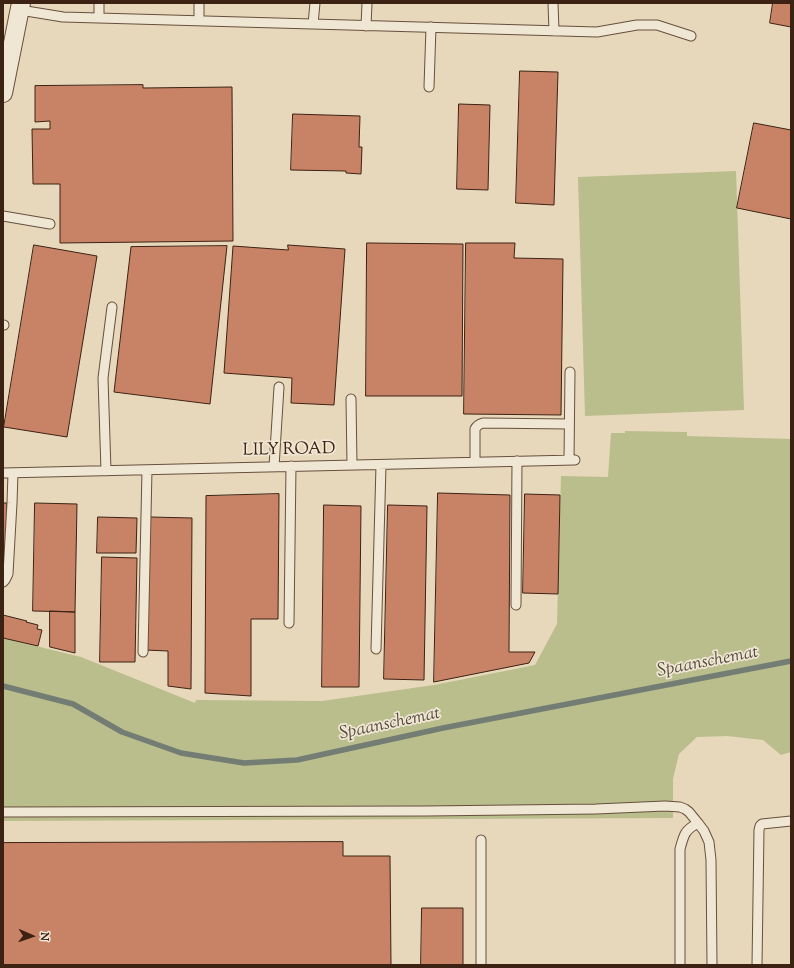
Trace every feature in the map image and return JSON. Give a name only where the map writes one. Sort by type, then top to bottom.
[{"type":"street","points":[[3,93],[20,6]]},
{"type":"lane","points":[[99,3],[99,18]]},
{"type":"lane","points":[[199,21],[200,3]]},
{"type":"lane","points":[[313,24],[315,3]]},
{"type":"lane","points":[[366,26],[367,3]]},
{"type":"lane","points":[[553,3],[554,31]]},
{"type":"lane","points":[[20,6],[63,17],[598,32],[637,25],[657,25],[690,36]]},
{"type":"lane","points":[[428,87],[431,27]]},
{"type":"lane","points":[[3,216],[50,224]]},
{"type":"lane","points":[[106,471],[104,378],[112,308]]},
{"type":"lane","points":[[475,462],[475,429],[480,424],[569,424],[570,372]]},
{"type":"lane","points":[[274,467],[279,387]]},
{"type":"lane","points":[[351,399],[352,465]]},
{"type":"lane","name":"LILY ROAD","points":[[3,473],[572,460],[569,424]]},
{"type":"lane","points":[[516,605],[517,461]]},
{"type":"lane","points":[[376,649],[381,464]]},
{"type":"lane","points":[[288,623],[291,466]]},
{"type":"lane","points":[[143,652],[147,470]]},
{"type":"lane","points":[[3,582],[8,574],[13,473]]},
{"type":"lane","points":[[3,812],[448,811],[588,809],[665,806],[680,807],[689,812],[704,831],[709,842],[711,860],[712,965]]},
{"type":"lane","points":[[757,965],[759,830],[762,824],[791,821]]},
{"type":"lane","points":[[680,965],[680,849],[685,833],[698,823]]},
{"type":"lane","points":[[481,840],[481,965]]},
{"type":"green space","points":[[736,171],[744,410],[585,416],[578,177]]},
{"type":"green space","points":[[625,431],[687,432],[687,436],[791,439],[791,752],[781,755],[763,740],[727,736],[697,737],[679,754],[673,779],[673,818],[3,821],[3,638],[81,657],[195,703],[196,700],[322,701],[434,685],[535,665],[557,624],[561,476],[608,477],[611,433],[625,433]]},
{"type":"building","points":[[773,3],[791,3],[791,27],[770,23]]},
{"type":"building","points":[[520,71],[558,72],[554,205],[516,203]]},
{"type":"building","points":[[143,85],[143,88],[232,87],[233,241],[60,243],[60,184],[33,184],[32,129],[50,129],[50,121],[35,122],[35,86]]},
{"type":"building","points":[[459,104],[490,105],[488,190],[457,189]]},
{"type":"building","points":[[293,114],[360,116],[359,147],[362,147],[361,174],[346,173],[346,171],[291,170]]},
{"type":"building","points":[[754,123],[791,130],[791,219],[737,208]]},
{"type":"building","points":[[367,243],[463,244],[462,396],[366,396]]},
{"type":"building","points":[[466,243],[515,243],[514,258],[563,259],[561,415],[464,414]]},
{"type":"building","points":[[34,245],[97,256],[67,437],[4,427]]},
{"type":"building","points":[[288,245],[345,249],[334,405],[291,403],[292,378],[224,373],[233,246],[288,250]]},
{"type":"building","points":[[227,246],[210,404],[114,392],[131,247]]},
{"type":"building","points":[[438,493],[510,495],[509,652],[535,652],[529,663],[434,682]]},
{"type":"building","points":[[279,494],[278,619],[251,619],[251,696],[205,693],[206,496]]},
{"type":"building","points":[[525,494],[560,495],[558,594],[523,593]]},
{"type":"building","points":[[3,503],[7,503],[6,548],[3,548]]},
{"type":"building","points":[[35,503],[77,504],[75,612],[33,611]]},
{"type":"building","points":[[324,505],[361,506],[359,687],[322,687]]},
{"type":"building","points":[[388,505],[427,506],[424,680],[384,679]]},
{"type":"building","points":[[98,517],[137,518],[136,553],[97,553]]},
{"type":"building","points":[[150,517],[192,518],[191,689],[168,686],[168,651],[145,650]]},
{"type":"building","points":[[102,557],[137,558],[135,662],[100,662]]},
{"type":"building","points":[[50,611],[75,612],[75,653],[50,647]]},
{"type":"building","points":[[3,615],[38,625],[37,629],[42,630],[38,646],[3,638]]},
{"type":"building","points":[[343,842],[343,856],[390,856],[391,965],[3,965],[3,843]]},
{"type":"building","points":[[422,908],[463,908],[463,965],[421,965]]},
{"type":"waterway","name":"Spaanschemat","points":[[3,686],[73,704],[122,732],[181,753],[244,763],[297,760],[443,728],[791,661]]}]
